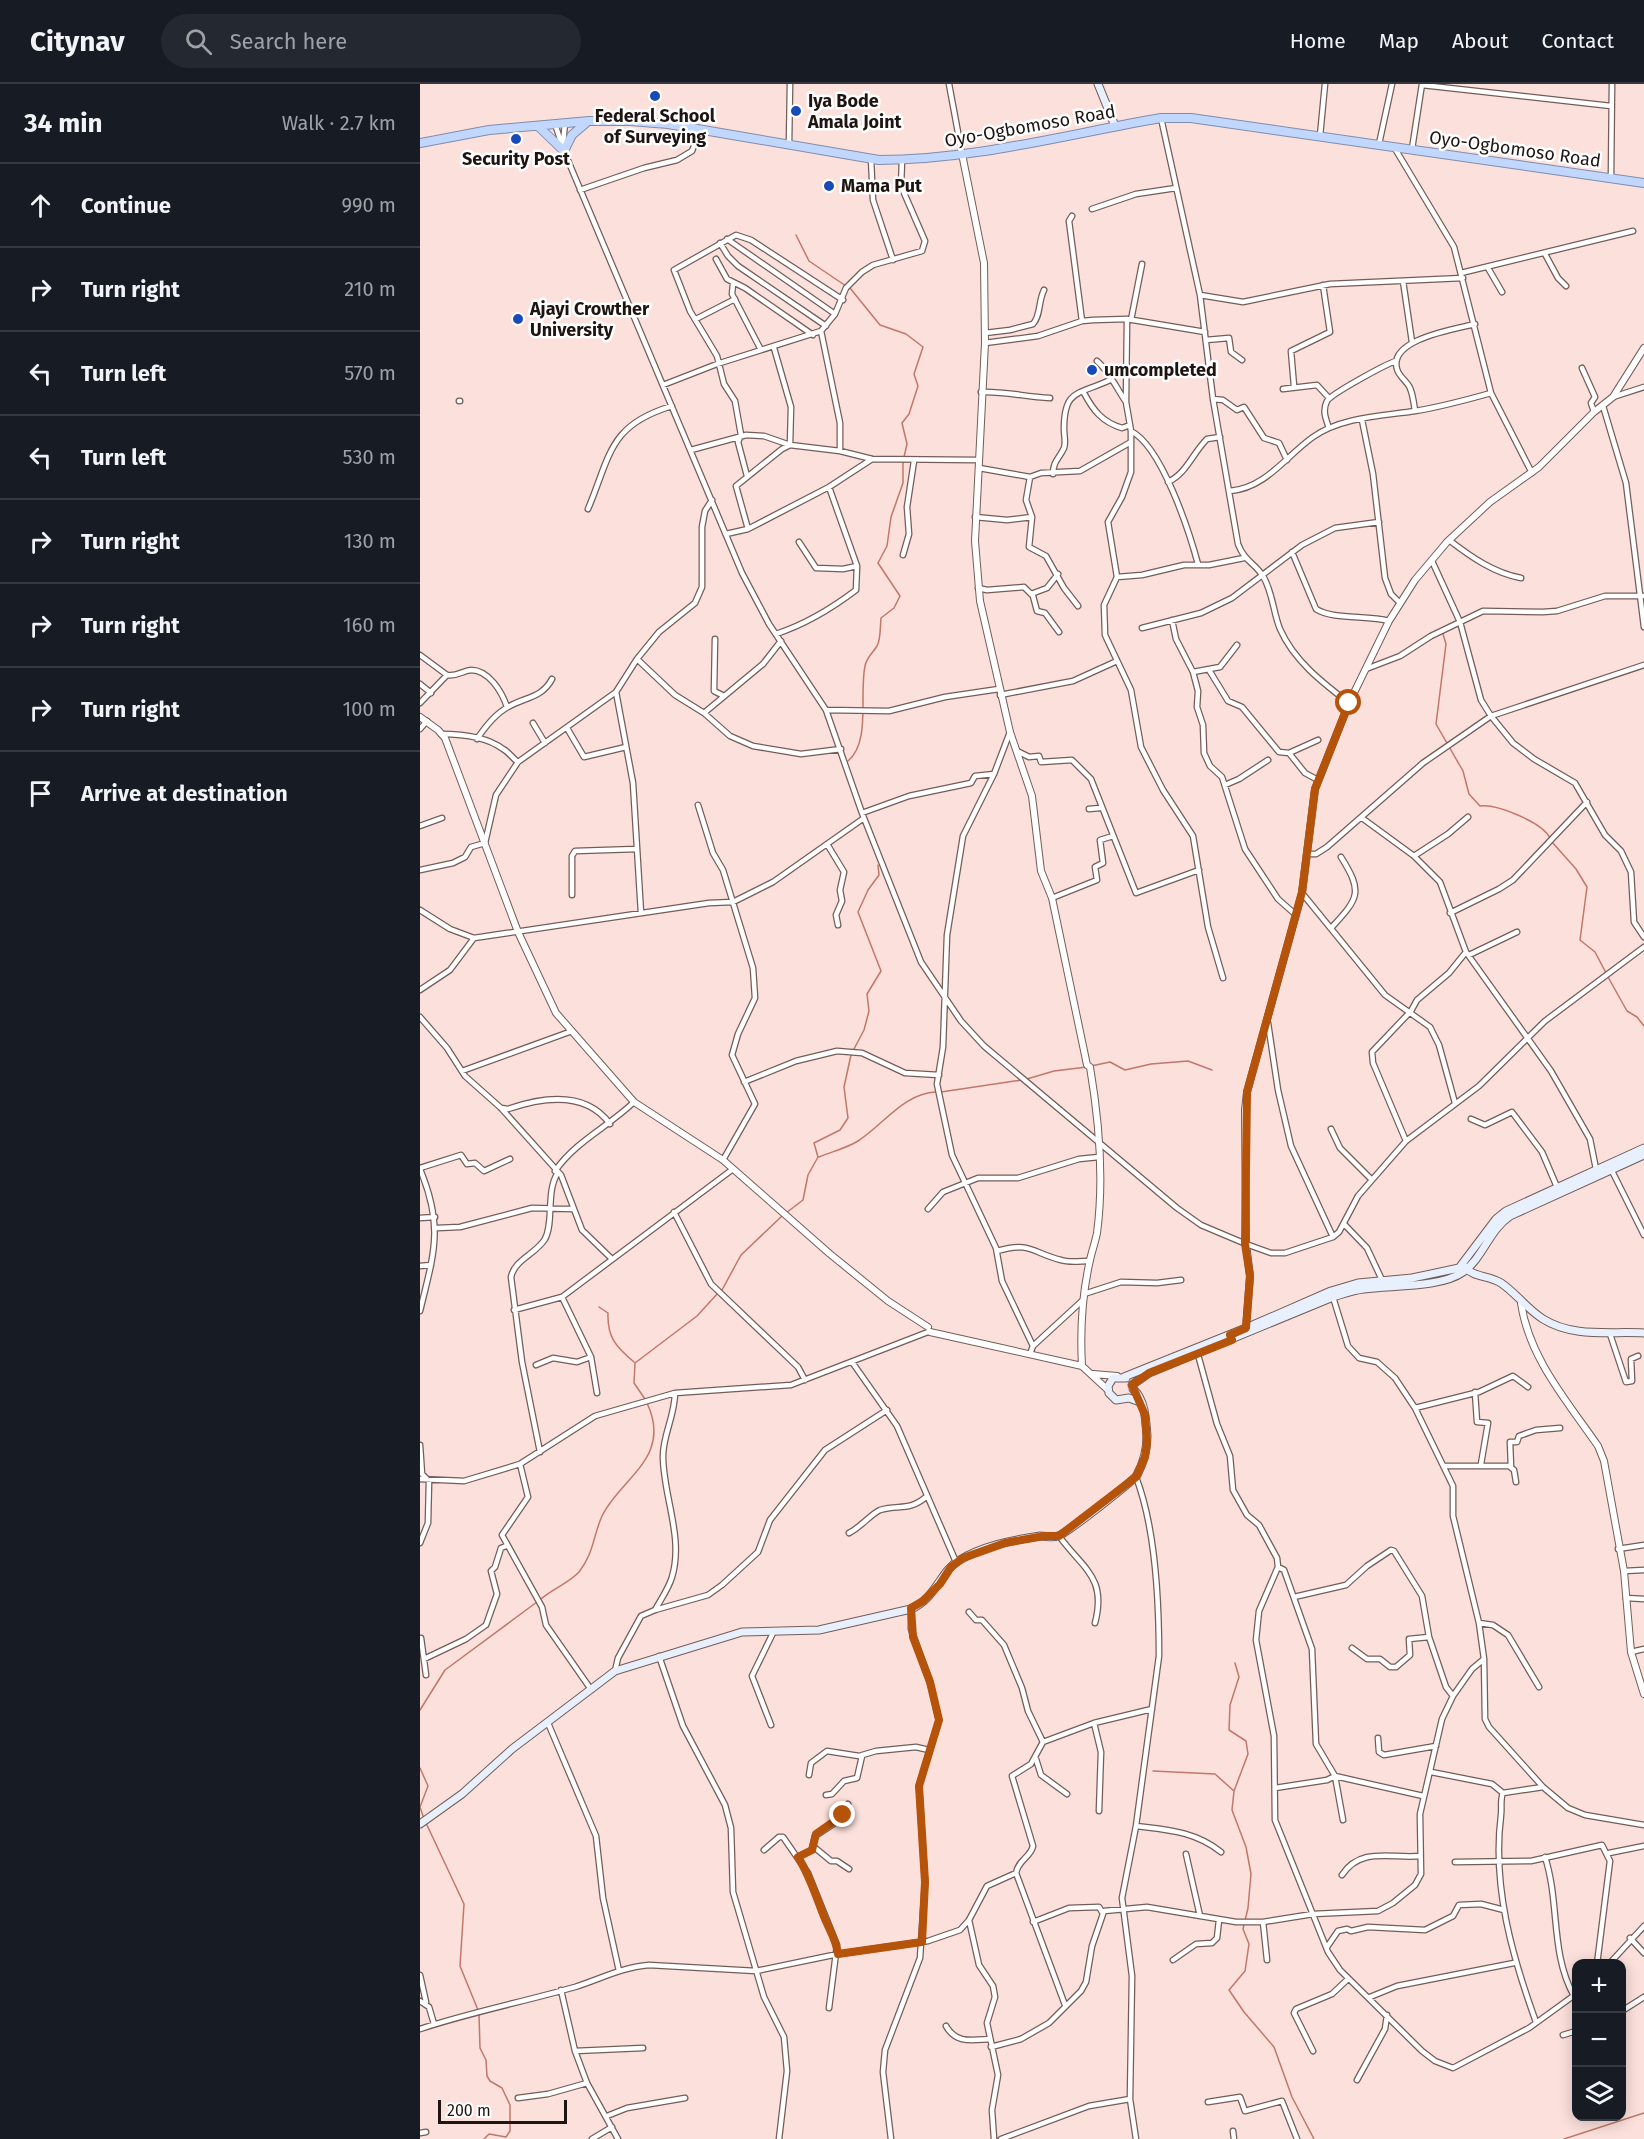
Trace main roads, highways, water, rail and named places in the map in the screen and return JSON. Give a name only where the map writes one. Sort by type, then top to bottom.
[{"type":"highway","name":"Oyo-Ogbomoso Road","points":[[420,142],[489,130],[589,121],[630,121],[700,130],[871,159],[902,160],[962,154],[1161,118],[1200,119],[1644,183]]},
{"type":"highway","points":[[538,126],[563,148],[572,135],[589,121]]},
{"type":"main road","points":[[1098,84],[1115,126]]},
{"type":"main road","points":[[1231,1337],[1246,1328],[1332,1294],[1452,1277],[1465,1267],[1504,1220],[1596,1169],[1644,1148]]},
{"type":"main road","points":[[1129,1398],[1133,1387],[1149,1373],[1358,1283],[1449,1272],[1465,1267],[1501,1215],[1557,1187],[1644,1155]]},
{"type":"main road","points":[[1465,1267],[1502,1283],[1521,1303],[1545,1320],[1563,1327],[1610,1334],[1644,1333]]},
{"type":"main road","points":[[1140,1402],[1129,1398],[1116,1401],[1108,1390],[1110,1382],[1120,1376],[1197,1351]]},
{"type":"main road","points":[[420,1824],[497,1765],[512,1749],[615,1671],[742,1632],[819,1630],[911,1608],[934,1591],[956,1562],[1005,1543],[1044,1536],[1059,1536],[1136,1477],[1147,1445],[1146,1419],[1133,1387],[1120,1376]]},
{"type":"waterway","points":[[796,235],[809,261],[846,286]]},
{"type":"waterway","points":[[850,288],[880,325],[906,334],[923,347],[914,374],[918,386],[909,414],[902,423],[907,444],[904,457]]},
{"type":"waterway","points":[[848,761],[860,742],[863,717],[863,677],[866,663],[878,643],[881,618],[894,608],[900,596],[878,563],[887,546],[891,517],[903,483],[903,462]]},
{"type":"waterway","points":[[1443,634],[1446,644],[1436,724],[1463,771],[1469,794],[1480,806],[1508,811],[1529,820],[1550,838]]},
{"type":"waterway","points":[[1552,842],[1576,869],[1587,887],[1580,940],[1595,952],[1606,973]]},
{"type":"waterway","points":[[853,1051],[864,1030],[869,1011],[867,994],[881,971],[858,912],[868,890],[879,875],[878,865]]},
{"type":"waterway","points":[[1608,977],[1627,1011],[1637,1017],[1644,1026]]},
{"type":"waterway","points":[[786,1213],[803,1200],[808,1175],[818,1157],[814,1143],[840,1130],[848,1118],[844,1087],[851,1055]]},
{"type":"waterway","points":[[1091,1066],[1110,1062],[1125,1070],[1151,1064],[1188,1061],[1212,1070]]},
{"type":"waterway","points":[[1027,1079],[1054,1071],[1087,1067]]},
{"type":"waterway","points":[[941,1092],[1022,1080]]},
{"type":"waterway","points":[[819,1157],[858,1141],[894,1111],[914,1098],[936,1092]]},
{"type":"waterway","points":[[722,1290],[741,1255],[782,1216]]},
{"type":"waterway","points":[[645,1399],[634,1383],[635,1363],[697,1316],[718,1293]]},
{"type":"waterway","points":[[599,1307],[608,1313],[609,1329],[614,1341],[634,1362]]},
{"type":"waterway","points":[[541,1599],[579,1572],[610,1502],[641,1466],[649,1453],[653,1439],[653,1422],[647,1403]]},
{"type":"waterway","points":[[420,1710],[445,1670],[537,1602]]},
{"type":"waterway","points":[[1235,1663],[1239,1677],[1230,1705],[1229,1730],[1246,1741],[1248,1754],[1234,1791],[1232,1810],[1246,1847],[1251,1874],[1248,1908],[1243,1929],[1249,1944],[1245,1971],[1229,1990],[1244,2012],[1274,2047],[1292,2097],[1314,2139]]},
{"type":"waterway","points":[[420,1768],[428,1786],[420,1807],[424,1819]]},
{"type":"waterway","points":[[1153,1771],[1215,1774],[1234,1791]]},
{"type":"waterway","points":[[426,1823],[464,1904],[460,1966],[478,2010]]},
{"type":"waterway","points":[[479,2014],[480,2048],[486,2060],[487,2076],[490,2081],[502,2088],[510,2105],[510,2131],[506,2137],[489,2134],[484,2139]]},
{"type":"waterway","points":[[1564,2139],[1644,2113]]},
{"type":"place","name":"Federal School of Surveying","points":[[655,96]]},
{"type":"place","name":"Iya Bode Amala Joint","points":[[796,111]]},
{"type":"place","name":"Security Post","points":[[516,139]]},
{"type":"place","name":"Mama Put","points":[[829,186]]},
{"type":"place","name":"Ajayi Crowther University","points":[[518,319]]},
{"type":"place","name":"umcompleted","points":[[1092,370]]}]
